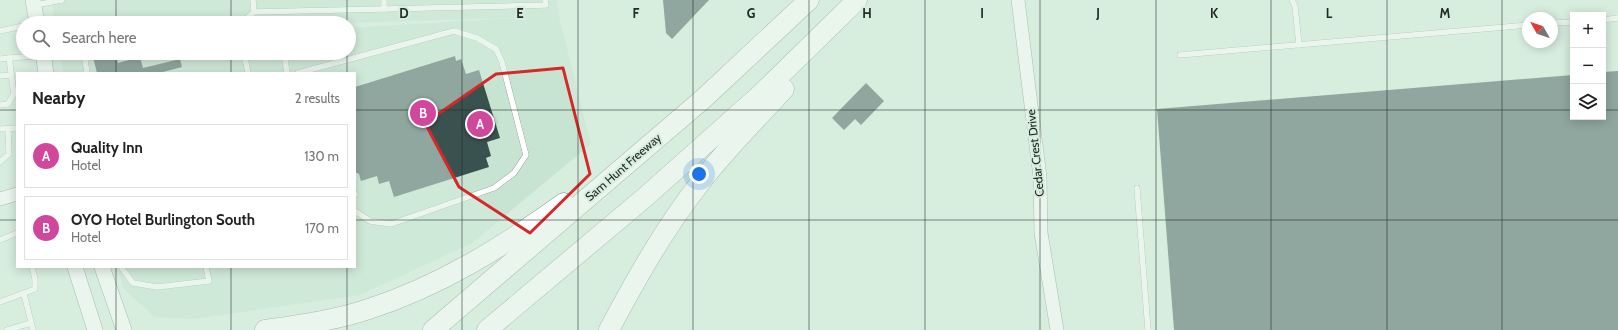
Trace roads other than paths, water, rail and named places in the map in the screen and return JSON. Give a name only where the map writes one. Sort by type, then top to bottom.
[{"type":"highway","name":"Sam Hunt Freeway","points":[[433,330],[673,125],[809,0]]},
{"type":"highway","points":[[487,330],[643,199],[761,94],[857,0]]},
{"type":"highway","points":[[609,330],[660,240],[700,182],[864,0]]},
{"type":"highway","points":[[265,330],[322,321],[368,310],[400,298],[448,276],[516,237],[673,125]]},
{"type":"main road","points":[[33,3],[36,16]]},
{"type":"main road","points":[[44,60],[46,72]]},
{"type":"main road","points":[[75,268],[95,330]]},
{"type":"main road","points":[[102,268],[124,330]]},
{"type":"street","name":"Cedar Crest Drive","points":[[1018,0],[1040,177],[1040,233],[1057,330]]},
{"type":"street","points":[[0,199],[16,194]]},
{"type":"lane","points":[[33,3],[62,0]]},
{"type":"lane","points":[[253,0],[254,12]]},
{"type":"lane","points":[[384,0],[384,9]]},
{"type":"lane","points":[[249,16],[254,12],[546,5],[545,0]]},
{"type":"lane","points":[[1292,0],[1295,6],[1299,45]]},
{"type":"lane","points":[[1606,20],[1618,18]]},
{"type":"lane","points":[[1558,23],[1570,22]]},
{"type":"lane","points":[[1180,55],[1522,26]]},
{"type":"lane","points":[[0,30],[16,27]]},
{"type":"lane","points":[[356,57],[454,31],[477,38],[496,49],[502,62],[526,155],[514,173],[494,188],[391,224],[370,221],[356,212]]},
{"type":"lane","points":[[0,59],[16,57]]},
{"type":"lane","points":[[0,105],[8,104],[16,94],[11,75],[9,58]]},
{"type":"lane","points":[[85,60],[87,72]]},
{"type":"lane","points":[[245,60],[248,72]]},
{"type":"lane","points":[[285,60],[287,72]]},
{"type":"lane","points":[[302,72],[346,60]]},
{"type":"lane","points":[[0,76],[11,75]]},
{"type":"lane","points":[[0,162],[10,154],[8,128]]},
{"type":"lane","points":[[0,129],[16,128]]},
{"type":"lane","points":[[1137,188],[1148,330]]},
{"type":"lane","points":[[0,240],[16,233]]},
{"type":"lane","points":[[0,302],[35,290],[35,279],[32,268]]},
{"type":"lane","points":[[123,268],[133,283],[158,287],[209,281],[206,268]]},
{"type":"lane","points":[[24,294],[33,330]]},
{"type":"lane","points":[[7,330],[31,323]]},
{"type":"place","name":"OYO Hotel Burlington South","points":[[423,113]]},
{"type":"place","name":"Quality Inn","points":[[480,124]]}]
